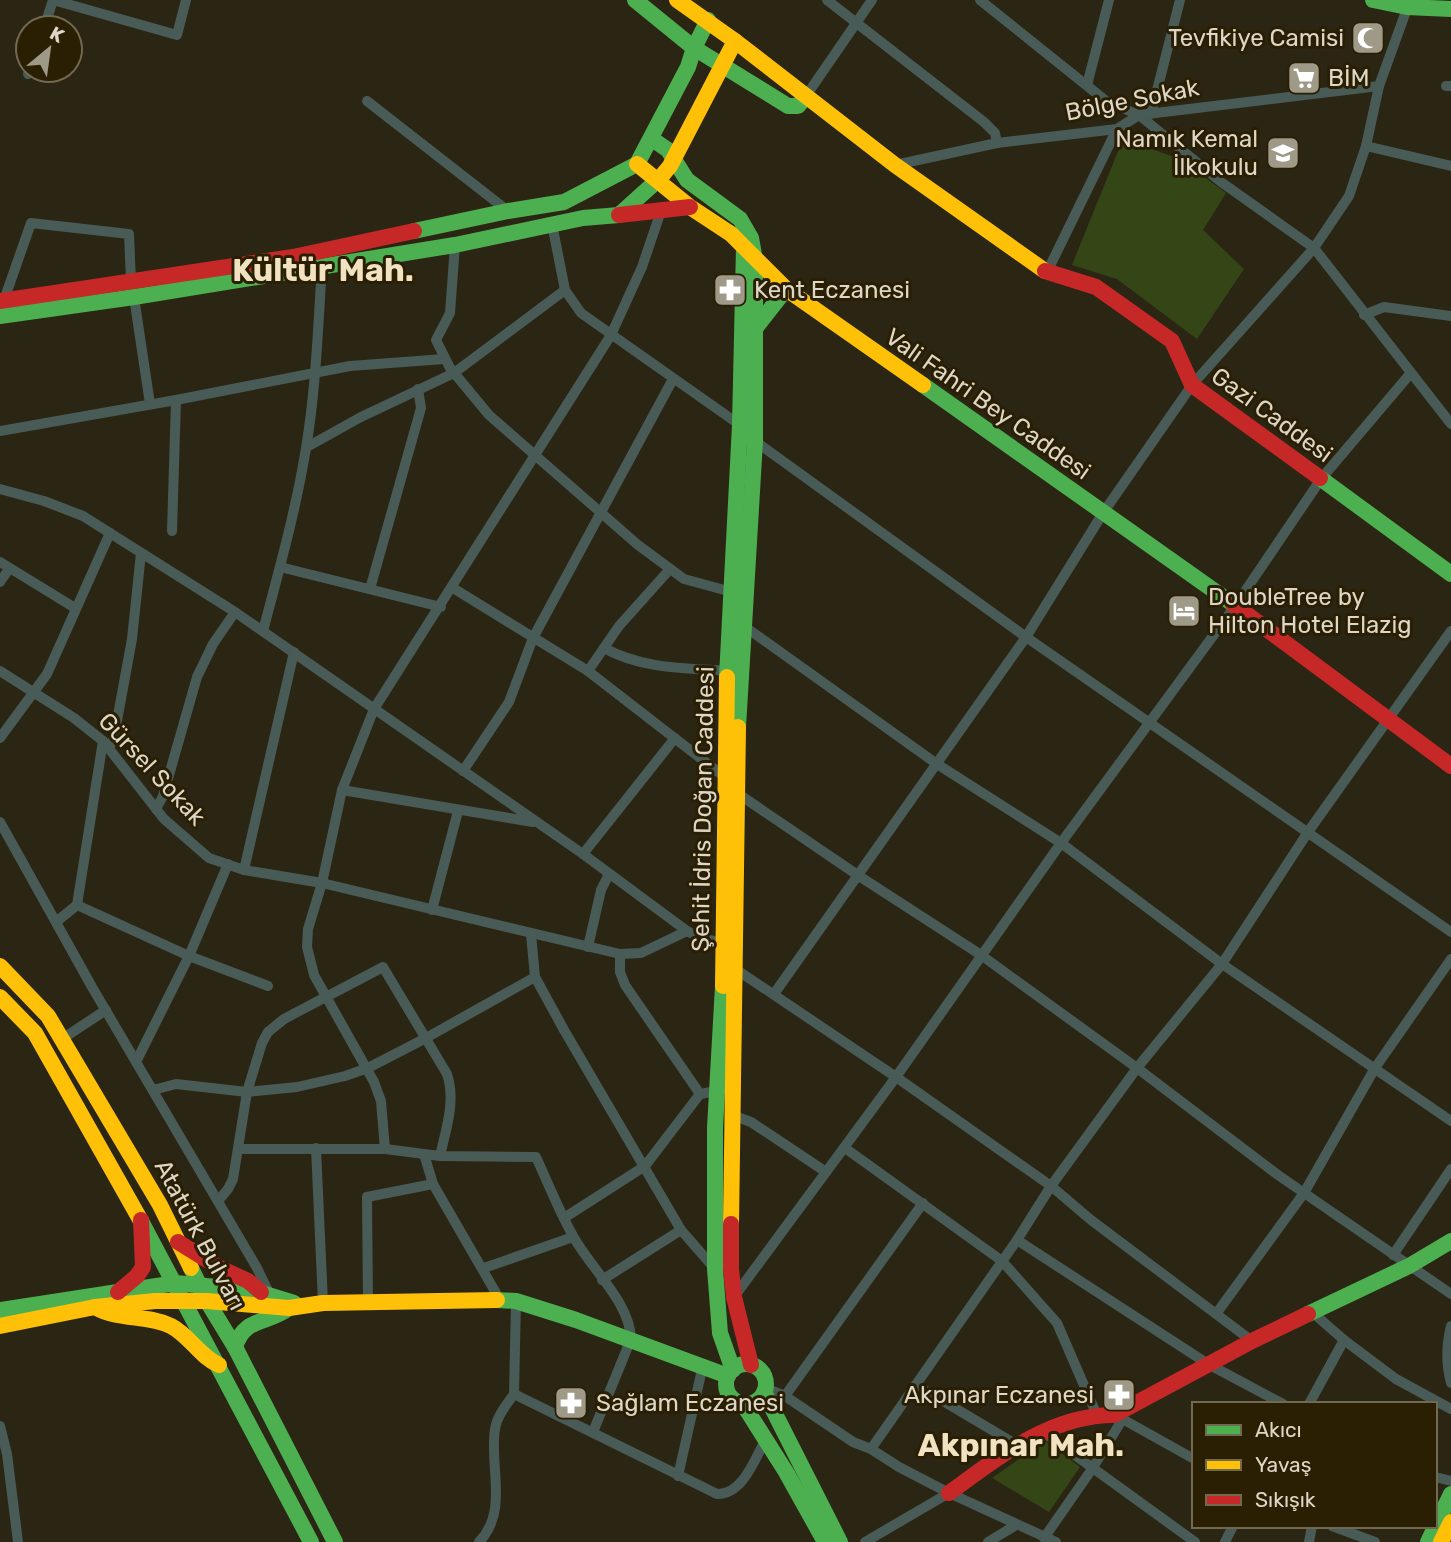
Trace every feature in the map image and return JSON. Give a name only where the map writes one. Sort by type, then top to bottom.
[{"type":"main road","points":[[635,0],[694,48],[788,106],[798,106],[806,96]]},
{"type":"main road","name":"Gazi Caddesi","points":[[677,0],[736,41],[895,164],[1047,272],[1096,287],[1172,341],[1192,385],[1451,574]]},
{"type":"main road","points":[[1373,0],[1451,9]]},
{"type":"main road","points":[[132,290],[508,211],[564,202],[637,164],[688,68],[694,48],[708,20]]},
{"type":"main road","points":[[619,215],[657,182],[674,159],[736,41]]},
{"type":"main road","name":"Şehit İdris Doğan Caddesi","points":[[652,139],[668,150],[687,180],[740,219],[747,229],[755,260],[755,441],[737,740],[732,1115],[734,1297],[751,1365]]},
{"type":"main road","name":"Vali Fahri Bey Caddesi","points":[[637,164],[657,182],[731,234],[786,289],[1235,606],[1451,766]]},
{"type":"main road","points":[[1,306],[322,266],[456,245],[583,218],[690,206]]},
{"type":"main road","name":"Şehit İdris Doğan Caddesi","points":[[731,1373],[720,1333],[715,1269],[716,1091],[723,979],[727,671],[740,425],[744,247]]},
{"type":"main road","points":[[757,326],[786,289]]},
{"type":"main road","name":"Atatürk Bulvarı","points":[[0,966],[48,1016],[160,1205],[207,1301],[234,1347],[335,1542]]},
{"type":"main road","name":"Atatürk Bulvarı","points":[[0,997],[35,1033],[176,1283],[310,1542]]},
{"type":"main road","points":[[118,1292],[135,1278],[143,1267],[145,1254],[139,1231],[141,1220]]},
{"type":"main road","points":[[949,1493],[1017,1445],[1043,1432],[1096,1413],[1118,1417],[1208,1364],[1409,1266],[1451,1241]]},
{"type":"main road","points":[[178,1242],[266,1294]]},
{"type":"main road","points":[[0,1310],[176,1283],[266,1294],[288,1299],[293,1306]]},
{"type":"main road","points":[[0,1326],[128,1303],[207,1301],[293,1306],[323,1303],[508,1301],[731,1373]]},
{"type":"main road","points":[[234,1347],[239,1333],[248,1324],[278,1317],[293,1306]]},
{"type":"main road","points":[[95,1307],[114,1316],[156,1321],[170,1326],[184,1335],[206,1359],[219,1365]]},
{"type":"main road","points":[[825,1542],[766,1439],[743,1404],[729,1393],[727,1388],[731,1373],[738,1366],[751,1365],[762,1373],[765,1390],[840,1542]]},
{"type":"main road","points":[[743,1404],[755,1402],[765,1390]]},
{"type":"main road","points":[[1437,1523],[1451,1494]]},
{"type":"main road","points":[[1441,1542],[1451,1522]]},
{"type":"street","points":[[53,0],[177,35],[186,0]]},
{"type":"street","points":[[827,0],[984,122],[995,133],[998,143]]},
{"type":"street","points":[[806,96],[872,0]]},
{"type":"street","points":[[980,0],[1106,101],[1139,115],[1221,182],[1314,248],[1451,424]]},
{"type":"street","points":[[1087,85],[1109,0]]},
{"type":"street","points":[[1156,114],[1180,0]]},
{"type":"street","points":[[774,994],[1026,637],[1103,513],[1192,385],[1314,248],[1349,196],[1366,146],[1379,86],[1409,4]]},
{"type":"street","name":"Bölge Sokak","points":[[895,164],[998,143],[1117,129],[1139,115],[1379,86]]},
{"type":"street","points":[[368,101],[508,211]]},
{"type":"street","points":[[1047,272],[1117,129]]},
{"type":"street","points":[[1366,146],[1451,166]]},
{"type":"street","points":[[385,1149],[381,1101],[368,1068],[314,975],[307,947],[310,922],[322,884],[342,790],[374,709],[611,335],[642,267],[661,211]]},
{"type":"street","points":[[1,306],[31,223],[129,234],[132,290],[150,404]]},
{"type":"street","points":[[552,224],[565,290],[580,313],[740,425],[755,441],[1026,637],[1451,932]]},
{"type":"street","points":[[456,245],[450,313],[436,340],[454,373],[489,415],[600,513],[670,569],[695,583],[732,592]]},
{"type":"street","points":[[263,631],[292,523],[307,447],[316,373],[322,266]]},
{"type":"street","points":[[307,447],[454,373],[565,290]]},
{"type":"street","points":[[1364,315],[1384,307],[1451,316]]},
{"type":"street","points":[[0,431],[350,366],[444,359]]},
{"type":"street","points":[[734,1297],[845,1148],[1061,843],[1235,606],[1321,479],[1410,374]]},
{"type":"street","points":[[463,771],[509,702],[533,638],[673,379]]},
{"type":"street","points":[[370,589],[421,408],[418,389]]},
{"type":"street","points":[[172,531],[176,400]]},
{"type":"street","points":[[0,489],[44,501],[83,516],[141,552],[263,631],[583,854],[687,931],[722,943]]},
{"type":"street","points":[[0,738],[47,674],[110,533]]},
{"type":"street","points":[[56,922],[77,905],[106,745],[114,737],[132,639],[141,552]]},
{"type":"street","points":[[0,582],[5,566],[75,608]]},
{"type":"street","points":[[280,567],[440,607]]},
{"type":"street","points":[[588,671],[619,626],[670,569]]},
{"type":"street","points":[[453,588],[588,671],[726,778]]},
{"type":"street","points":[[156,809],[163,796],[197,677],[235,612]]},
{"type":"street","points":[[744,626],[937,764],[1061,843],[1222,964],[1451,1121]]},
{"type":"street","points":[[871,1449],[1017,1240],[1051,1186],[1137,1068],[1222,964],[1308,832],[1451,631]]},
{"type":"street","points":[[604,648],[625,658],[650,665],[727,671]]},
{"type":"street","points":[[244,870],[293,652]]},
{"type":"street","name":"Gürsel Sokak","points":[[0,671],[74,718],[106,745],[164,819],[209,858],[244,870],[322,884],[620,954]]},
{"type":"street","points":[[583,854],[675,738]]},
{"type":"street","points":[[342,790],[536,823]]},
{"type":"street","points":[[737,793],[981,955],[1304,1193],[1451,1294]]},
{"type":"street","points":[[432,910],[458,811]]},
{"type":"street","points":[[0,822],[218,1201],[266,1294]]},
{"type":"street","points":[[136,1062],[189,956],[228,864]]},
{"type":"street","points":[[588,947],[601,891],[609,874]]},
{"type":"street","points":[[77,905],[189,956],[268,986]]},
{"type":"street","points":[[687,931],[641,953],[620,954],[620,972],[625,985],[699,1094]]},
{"type":"street","points":[[531,934],[535,977],[564,1030],[681,1230],[715,1269]]},
{"type":"street","points":[[1216,1314],[1304,1193],[1375,1068],[1451,959]]},
{"type":"street","points":[[218,1201],[233,1179],[247,1092],[268,1032],[284,1019],[383,967],[451,1085],[450,1109],[440,1156]]},
{"type":"street","points":[[734,968],[1051,1186],[1091,1220],[1252,1341]]},
{"type":"street","points":[[153,1090],[176,1084],[247,1092],[321,1083],[368,1068],[535,977]]},
{"type":"street","points":[[62,1038],[106,1010]]},
{"type":"street","points":[[564,1218],[645,1166],[699,1094],[716,1091]]},
{"type":"street","points":[[732,1115],[751,1122],[826,1172]]},
{"type":"street","points":[[316,1148],[323,1303]]},
{"type":"street","points":[[845,1148],[1002,1261],[1057,1322],[1096,1413]]},
{"type":"street","points":[[239,1149],[385,1149],[440,1156],[536,1157],[573,1237],[623,1307],[631,1326],[631,1339],[593,1432]]},
{"type":"street","points":[[424,1154],[433,1184],[484,1268],[508,1301],[514,1394],[495,1428],[496,1506],[490,1527],[479,1542]]},
{"type":"street","points":[[1393,1255],[1451,1169]]},
{"type":"street","points":[[368,1303],[367,1197],[433,1184]]},
{"type":"street","points":[[785,1396],[923,1203]]},
{"type":"street","points":[[602,1280],[681,1230]]},
{"type":"street","points":[[484,1268],[573,1237]]},
{"type":"street","points":[[1017,1240],[1208,1364],[1279,1402]]},
{"type":"street","points":[[1312,1312],[1396,1379],[1451,1409]]},
{"type":"street","points":[[1451,1326],[1446,1347],[1451,1383]]},
{"type":"street","points":[[1310,1402],[1344,1340]]},
{"type":"street","points":[[678,1476],[703,1365]]},
{"type":"street","points":[[916,1385],[1017,1445]]},
{"type":"street","points":[[765,1390],[785,1396],[853,1442],[871,1449],[899,1467],[1056,1542]]},
{"type":"street","points":[[514,1394],[717,1494],[733,1491],[740,1485],[766,1439]]},
{"type":"street","points":[[1044,1538],[1092,1469],[1118,1417],[1192,1458]]},
{"type":"street","points":[[0,1426],[18,1542]]},
{"type":"street","points":[[1043,1432],[1195,1542]]},
{"type":"street","points":[[865,1542],[949,1493]]},
{"type":"street","points":[[988,1542],[1016,1525]]},
{"type":"street","points":[[1337,1528],[1375,1542]]},
{"type":"green space","points":[[1123,139],[1180,159],[1226,193],[1203,230],[1244,269],[1197,339],[1117,279],[1072,265]]},
{"type":"green space","points":[[1045,1441],[1080,1467],[1049,1512],[992,1478]]},
{"type":"traffic: fast","points":[[635,0],[694,48],[788,106],[798,106],[806,96]]},
{"type":"traffic: fast","points":[[1373,0],[1407,7],[1451,9]]},
{"type":"traffic: fast","points":[[414,231],[564,202],[637,164],[688,67],[708,20]]},
{"type":"traffic: fast","points":[[652,139],[668,150],[687,180],[740,219],[751,238],[755,260],[755,441],[738,727]]},
{"type":"traffic: fast","points":[[0,316],[455,245],[583,218],[619,215],[660,178]]},
{"type":"traffic: fast","points":[[727,677],[740,425],[744,247]]},
{"type":"traffic: fast","points":[[757,326],[786,289]]},
{"type":"traffic: fast","points":[[923,385],[1233,604]]},
{"type":"traffic: fast","points":[[1320,478],[1451,574]]},
{"type":"traffic: fast","points":[[723,986],[715,1128],[715,1269],[720,1333],[733,1370]]},
{"type":"traffic: fast","points":[[141,1221],[311,1542]]},
{"type":"traffic: fast","points":[[1308,1314],[1409,1266],[1451,1241]]},
{"type":"traffic: fast","points":[[191,1268],[235,1347],[335,1542]]},
{"type":"traffic: fast","points":[[0,1310],[176,1283],[255,1291],[294,1303]]},
{"type":"traffic: fast","points":[[497,1300],[516,1301],[576,1320],[728,1376]]},
{"type":"traffic: fast","points":[[235,1347],[245,1330],[289,1308]]},
{"type":"traffic: fast","points":[[746,1364],[760,1370],[766,1384],[760,1398],[746,1404],[732,1398],[726,1384],[732,1370],[746,1364]]},
{"type":"traffic: fast","points":[[764,1392],[840,1542]]},
{"type":"traffic: fast","points":[[743,1404],[786,1472],[825,1542]]},
{"type":"traffic: fast","points":[[1437,1523],[1451,1494]]},
{"type":"traffic: fast","points":[[1428,1542],[1435,1528]]},
{"type":"traffic: slow","points":[[660,178],[670,166],[735,41],[677,0]]},
{"type":"traffic: slow","points":[[735,41],[895,165],[1045,271]]},
{"type":"traffic: slow","points":[[637,164],[690,207],[731,234],[786,289],[923,385]]},
{"type":"traffic: slow","points":[[723,986],[727,677]]},
{"type":"traffic: slow","points":[[731,1224],[738,727]]},
{"type":"traffic: slow","points":[[0,966],[48,1016],[160,1205],[191,1268]]},
{"type":"traffic: slow","points":[[0,997],[35,1033],[141,1221]]},
{"type":"traffic: slow","points":[[0,1326],[95,1307],[155,1301],[207,1301],[289,1308],[323,1303],[497,1300]]},
{"type":"traffic: slow","points":[[95,1307],[114,1314],[171,1326],[219,1365]]},
{"type":"traffic: slow","points":[[1441,1542],[1451,1522]]},
{"type":"traffic: jam","points":[[619,215],[690,207]]},
{"type":"traffic: jam","points":[[0,301],[293,257],[414,231]]},
{"type":"traffic: jam","points":[[1045,271],[1096,287],[1172,341],[1192,385],[1320,478]]},
{"type":"traffic: jam","points":[[1233,604],[1451,766]]},
{"type":"traffic: jam","points":[[118,1292],[137,1276],[143,1267],[141,1220]]},
{"type":"traffic: jam","points":[[731,1224],[734,1297],[751,1365]]},
{"type":"traffic: jam","points":[[178,1242],[220,1268],[248,1281],[261,1292]]},
{"type":"traffic: jam","points":[[949,1493],[1006,1452],[1047,1430],[1068,1422],[1114,1415],[1308,1314]]},
{"type":"place","name":"Tevfikiye Camisi","points":[[1368,38]]},
{"type":"place","name":"BİM","points":[[1304,78]]},
{"type":"place","name":"Namık Kemal İlkokulu","points":[[1283,153]]},
{"type":"place","name":"Kent Eczanesi","points":[[730,290]]},
{"type":"place","name":"DoubleTree by Hilton Hotel Elazig","points":[[1184,611]]},
{"type":"place","name":"Akpınar Eczanesi","points":[[1119,1395]]},
{"type":"place","name":"Sağlam Eczanesi","points":[[571,1403]]},
{"type":"district","name":"Kültür Mah.","points":[[323,270]]},
{"type":"district","name":"Akpınar Mah.","points":[[1021,1445]]}]
